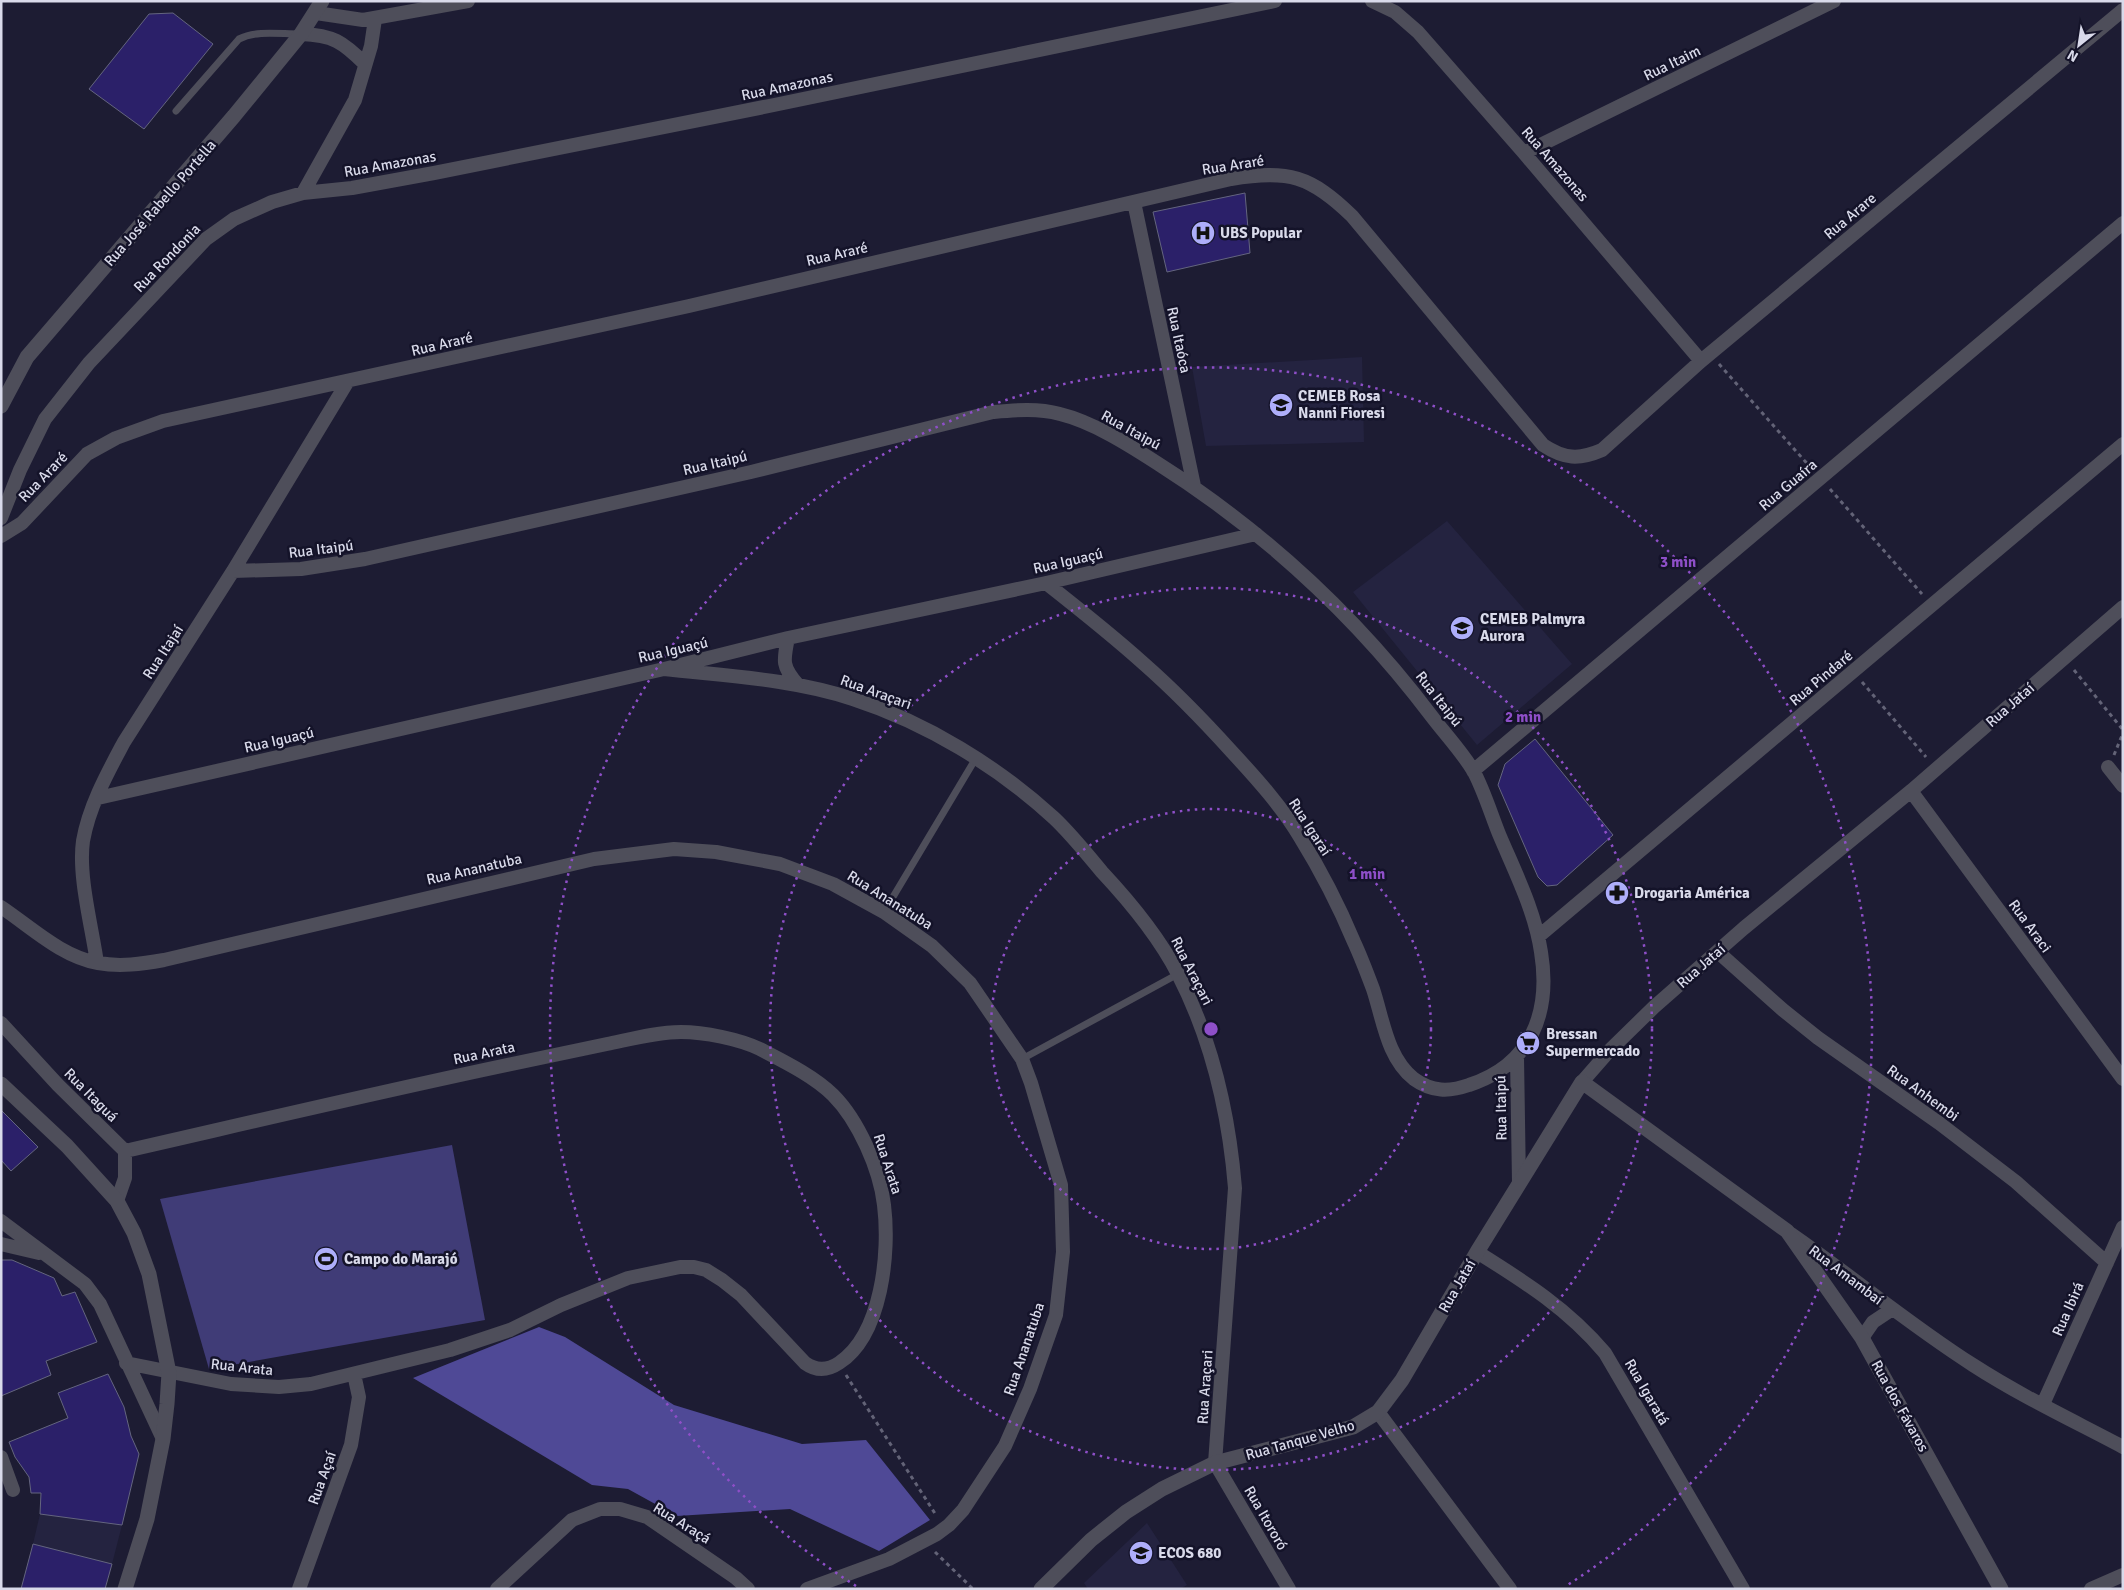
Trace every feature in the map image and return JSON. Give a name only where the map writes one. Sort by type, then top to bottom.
[{"type":"street","points":[[319,7],[353,20],[375,19],[468,1]]},
{"type":"street","name":"Rua Amazonas","points":[[303,193],[352,188],[443,171],[774,105],[1274,1]]},
{"type":"street","name":"Rua Amazonas","points":[[1372,1],[1395,12],[1418,32],[1701,361]]},
{"type":"street","name":"Rua Itaim","points":[[1524,153],[1815,5],[1834,1]]},
{"type":"street","name":"Rua José Rabello Portella","points":[[1,406],[27,357],[234,116],[301,34],[319,7]]},
{"type":"street","name":"Rua Arare","points":[[1602,450],[1701,361],[2123,10]]},
{"type":"street","points":[[303,193],[355,100],[375,19]]},
{"type":"street","points":[[301,34],[334,38],[349,48],[365,64]]},
{"type":"street","name":"Rua Araré","points":[[1,536],[22,522],[88,454],[116,438],[164,421],[688,306],[1260,174],[1284,174],[1307,181],[1332,196],[1352,216],[1543,445],[1554,452],[1570,457],[1586,456],[1602,450]]},
{"type":"street","name":"Rua Rondonia","points":[[1,518],[20,470],[45,419],[95,357],[206,240],[234,218],[272,202],[303,193]]},
{"type":"street","name":"Rua Itaóca","points":[[1134,202],[1194,486]]},
{"type":"street","name":"Rua Guaíra","points":[[1473,770],[2123,223]]},
{"type":"street","points":[[1,384],[27,357]]},
{"type":"street","name":"Rua Itajaí","points":[[97,963],[82,868],[83,842],[87,824],[98,798],[124,742],[234,571],[348,381]]},
{"type":"street","name":"Rua Itaipú","points":[[234,571],[301,569],[365,559],[751,472],[994,412],[1029,409],[1053,412],[1079,421],[1133,447],[1194,486],[1290,562],[1366,637],[1406,683],[1473,770],[1528,902],[1539,936],[1544,967],[1544,994],[1539,1019],[1526,1044],[1516,1057],[1519,1183]]},
{"type":"street","name":"Rua Pindaré","points":[[1539,936],[2123,444]]},
{"type":"street","name":"Rua Iguaçú","points":[[98,798],[664,669],[788,638],[1046,583],[1256,534]]},
{"type":"street","name":"Rua Igaraí","points":[[1046,583],[1143,663],[1197,714],[1258,780],[1299,834],[1334,897],[1372,988],[1388,1039],[1398,1062],[1410,1076],[1424,1085],[1441,1091],[1456,1089],[1498,1074],[1516,1057]]},
{"type":"street","name":"Rua Jataí","points":[[1378,1412],[1402,1380],[1477,1252],[1582,1082],[1605,1055],[1654,1007],[1744,928],[1911,791],[2123,607]]},
{"type":"street","points":[[788,638],[784,654],[785,667],[798,685]]},
{"type":"street","name":"Rua Araçari","points":[[664,669],[798,685],[852,698],[905,719],[976,758],[1004,777],[1055,818],[1124,896],[1156,938],[1178,974],[1202,1028],[1219,1083],[1232,1151],[1235,1188],[1215,1464]]},
{"type":"street","points":[[2108,767],[2123,786]]},
{"type":"street","name":"Rua Araci","points":[[1911,791],[2123,1079]]},
{"type":"street","name":"Rua Ananatuba","points":[[1,906],[54,944],[76,956],[97,963],[125,965],[164,960],[594,859],[674,849],[716,852],[780,864],[833,884],[884,912],[932,946],[970,983],[1022,1059],[1042,1117],[1062,1185],[1063,1252],[1056,1315],[1030,1389],[1005,1446],[963,1510],[949,1525],[924,1541],[889,1559],[807,1589]]},
{"type":"street","name":"Rua Anhembi","points":[[1718,952],[1783,1010],[1818,1038],[1939,1123],[2016,1182],[2106,1263]]},
{"type":"street","name":"Rua Itaguá","points":[[1,1023],[58,1085],[125,1152]]},
{"type":"street","name":"Rua Arata","points":[[125,1152],[380,1092],[636,1038],[682,1032],[714,1036],[756,1047],[799,1070],[833,1095],[861,1134],[877,1173],[884,1204],[887,1249],[880,1294],[859,1346],[836,1365],[825,1369],[811,1368],[741,1295],[722,1280],[706,1270],[687,1267],[628,1278],[561,1305],[510,1330],[450,1350],[311,1384],[279,1387],[231,1384],[126,1363]]},
{"type":"street","name":"Rua Amambaí","points":[[1582,1082],[1823,1256],[1891,1310],[2002,1383],[2123,1447]]},
{"type":"street","points":[[1,1084],[67,1146],[118,1200],[134,1232],[149,1274],[169,1373],[163,1439],[147,1519],[125,1589]]},
{"type":"street","points":[[118,1200],[126,1178],[125,1152]]},
{"type":"street","points":[[1,1221],[85,1284],[95,1297],[163,1439]]},
{"type":"street","name":"Rua Ibirá","points":[[2043,1404],[2123,1227]]},
{"type":"street","name":"Rua dos Fávaros","points":[[1787,1231],[1862,1338],[2001,1589]]},
{"type":"street","points":[[1,1244],[47,1255]]},
{"type":"street","name":"Rua Igaratá","points":[[1477,1252],[1534,1287],[1588,1332],[1605,1353],[1743,1589]]},
{"type":"street","points":[[1862,1338],[1873,1322],[1891,1310]]},
{"type":"street","name":"Rua Açaí","points":[[299,1589],[351,1444],[359,1397],[354,1374]]},
{"type":"street","points":[[1378,1412],[1510,1589]]},
{"type":"street","name":"Rua Tanque Velho","points":[[1041,1589],[1091,1540],[1126,1512],[1162,1489],[1215,1464],[1353,1427],[1378,1412]]},
{"type":"street","points":[[1,1457],[13,1490]]},
{"type":"street","name":"Rua Itororó","points":[[1215,1464],[1288,1589]]},
{"type":"street","name":"Rua Araçá","points":[[497,1589],[572,1520],[600,1509],[620,1509],[647,1517],[736,1578],[748,1589]]},
{"type":"street","points":[[2091,1589],[2123,1575]]},
{"type":"lane","points":[[176,111],[239,39],[248,34],[257,33],[301,34]]},
{"type":"lane","points":[[884,912],[976,758]]},
{"type":"lane","points":[[1022,1059],[1178,974]]},
{"type":"path","points":[[2065,657],[2081,680],[2123,731],[2108,767]]},
{"type":"path","points":[[1853,672],[1936,769]]},
{"type":"path","points":[[846,1375],[936,1516]]},
{"type":"path","points":[[924,1541],[973,1589]]},
{"type":"shaded area","name":"CEMEB Rosa Nanni Fioresi","points":[[1362,357],[1364,442],[1206,446],[1192,367]]},
{"type":"shaded area","name":"CEMEB Palmyra Aurora","points":[[1447,521],[1572,664],[1477,745],[1353,592]]},
{"type":"shaded area","name":"Campo do Marajó","points":[[452,1145],[485,1320],[209,1369],[160,1199]]},
{"type":"shaded area","points":[[539,1327],[565,1337],[674,1405],[802,1444],[866,1440],[930,1520],[879,1551],[790,1509],[677,1516],[628,1489],[592,1485],[413,1378]]},
{"type":"shaded area","points":[[40,1514],[122,1525],[112,1564],[33,1544]]},
{"type":"shaded area","name":"ECOS 680","points":[[1147,1523],[1187,1585],[1180,1589],[1088,1589],[1084,1583]]},
{"type":"building","points":[[173,13],[213,44],[144,129],[89,89],[149,14]]},
{"type":"building","name":"UBS Popular","points":[[1245,193],[1250,253],[1167,272],[1153,212]]},
{"type":"building","points":[[1535,739],[1613,835],[1557,885],[1547,886],[1538,877],[1498,785],[1505,764]]},
{"type":"building","points":[[1,1110],[38,1147],[11,1171],[1,1160]]},
{"type":"building","points":[[1,1260],[12,1260],[54,1278],[62,1296],[75,1292],[97,1342],[46,1361],[51,1375],[1,1396]]},
{"type":"building","points":[[108,1374],[124,1407],[131,1436],[139,1454],[122,1525],[40,1514],[41,1493],[31,1493],[29,1477],[15,1457],[9,1442],[68,1418],[58,1393]]},
{"type":"building","points":[[33,1544],[112,1564],[105,1589],[21,1589]]},
{"type":"place","name":"UBS Popular","points":[[1203,233]]},
{"type":"place","name":"CEMEB Rosa Nanni Fioresi","points":[[1281,405]]},
{"type":"place","name":"CEMEB Palmyra Aurora","points":[[1462,628]]},
{"type":"place","name":"Drogaria América","points":[[1617,893]]},
{"type":"place","name":"Bressan Supermercado","points":[[1528,1043]]},
{"type":"place","name":"Campo do Marajó","points":[[326,1259]]},
{"type":"place","name":"ECOS 680","points":[[1141,1553]]}]
